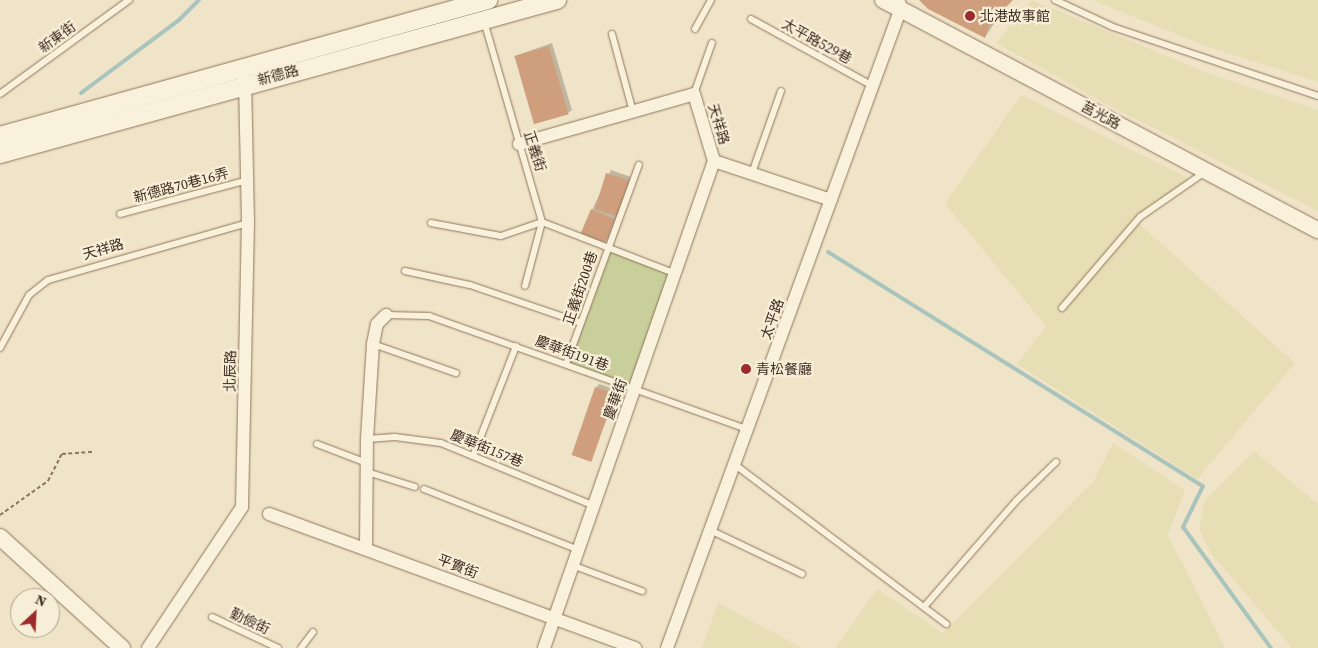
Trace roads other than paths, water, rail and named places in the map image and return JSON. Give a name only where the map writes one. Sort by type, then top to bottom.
[{"type":"main road","name":"新德路","points":[[0,136],[242,67],[488,0]]},
{"type":"main road","name":"新德路","points":[[0,154],[247,84],[557,0]]},
{"type":"street","name":"莒光路","points":[[883,0],[900,4],[1318,230]]},
{"type":"street","name":"太平路","points":[[667,648],[831,200],[900,4]]},
{"type":"street","name":"北辰路","points":[[148,648],[242,507],[248,180],[247,84],[242,67]]},
{"type":"street","name":"天祥路","points":[[519,144],[694,94],[714,161],[831,200]]},
{"type":"street","name":"慶華街","points":[[544,648],[555,619],[576,549],[676,274],[714,161]]},
{"type":"street","points":[[366,548],[367,439],[373,344],[377,324],[386,315]]},
{"type":"street","name":"平實街","points":[[269,514],[635,648]]},
{"type":"street","points":[[0,537],[122,648]]},
{"type":"lane","name":"新東街","points":[[0,94],[129,0]]},
{"type":"lane","points":[[695,29],[711,0]]},
{"type":"lane","points":[[1055,0],[1113,27],[1318,96]]},
{"type":"lane","name":"太平路529巷","points":[[751,19],[871,85]]},
{"type":"lane","name":"正義街","points":[[484,20],[542,222]]},
{"type":"lane","points":[[612,34],[633,112]]},
{"type":"lane","points":[[694,94],[712,44]]},
{"type":"lane","points":[[752,173],[781,90]]},
{"type":"lane","points":[[607,249],[638,164]]},
{"type":"lane","points":[[1062,308],[1140,217],[1206,171]]},
{"type":"lane","name":"新德路70巷16弄","points":[[120,214],[248,180]]},
{"type":"lane","points":[[431,223],[501,236],[542,222],[607,249],[676,274]]},
{"type":"lane","points":[[525,286],[542,222]]},
{"type":"lane","name":"天祥路","points":[[0,348],[29,295],[48,280],[248,223]]},
{"type":"lane","name":"正義街200巷","points":[[566,364],[607,249]]},
{"type":"lane","points":[[405,271],[470,285],[581,323]]},
{"type":"lane","name":"慶華街191巷","points":[[386,315],[429,316],[747,429]]},
{"type":"lane","points":[[373,344],[456,373]]},
{"type":"lane","points":[[474,456],[516,346]]},
{"type":"lane","name":"慶華街157巷","points":[[367,439],[395,437],[441,443],[592,504]]},
{"type":"lane","points":[[317,444],[415,488]]},
{"type":"lane","points":[[924,607],[1016,501],[1056,462]]},
{"type":"lane","points":[[734,464],[946,624]]},
{"type":"lane","points":[[424,489],[576,549]]},
{"type":"lane","points":[[709,530],[802,574]]},
{"type":"lane","points":[[571,564],[642,591]]},
{"type":"lane","name":"勤儉街","points":[[212,617],[278,648]]},
{"type":"lane","points":[[301,648],[313,632]]},
{"type":"waterway","points":[[81,93],[179,20],[199,0]]},
{"type":"waterway","points":[[828,252],[1203,486],[1183,527],[1271,648]]},
{"type":"place","name":"北港故事館","points":[[970,16]]},
{"type":"place","name":"青松餐廳","points":[[746,369]]}]
